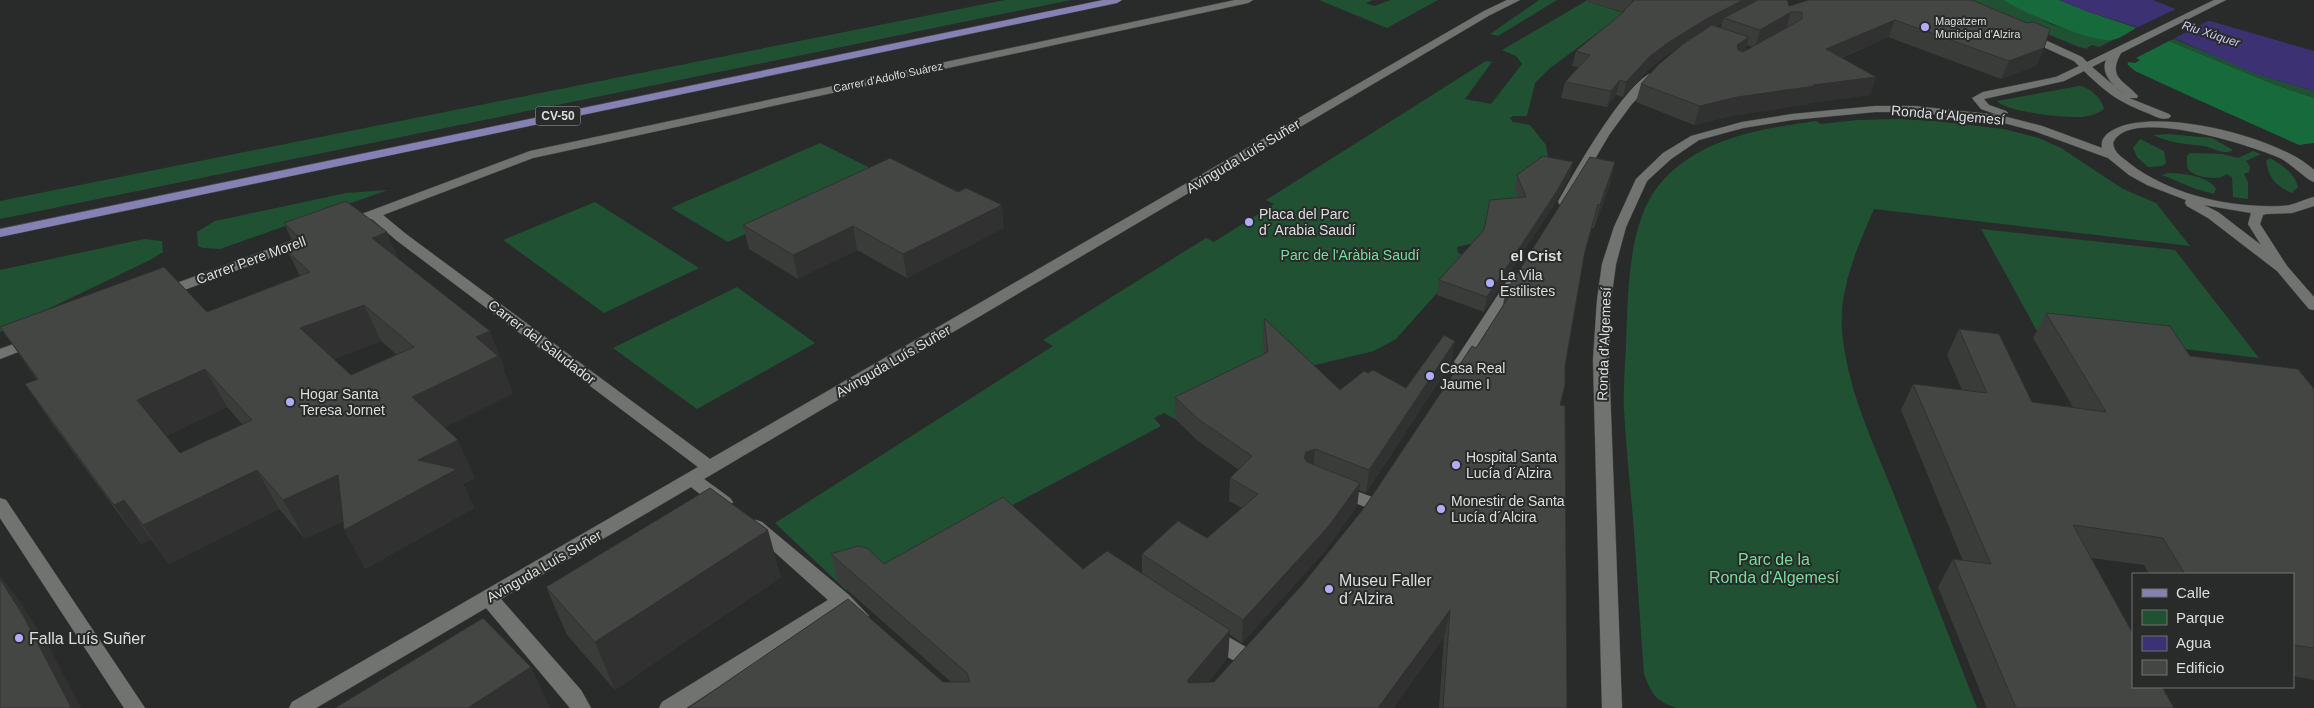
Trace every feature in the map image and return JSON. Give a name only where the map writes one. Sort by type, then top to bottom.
[{"type":"main road","name":"CV-50","points":[[0,233],[1116,0]]},
{"type":"street","name":"Carrer d'Adolfo Suárez","points":[[530,155],[1248,0]]},
{"type":"street","name":"Avinguda Luís Suñer","points":[[1487,13],[1500,0]]},
{"type":"street","name":"Avinguda Luís Suñer","points":[[299,708],[1487,13],[1515,0]]},
{"type":"street","name":"Ronda d'Algemesí","points":[[2109,150],[2042,123],[1992,110],[1981,105],[1977,98],[1983,95],[2038,86],[2060,79],[2221,0]]},
{"type":"street","points":[[2022,33],[2067,52],[2086,65],[2099,80],[2120,97],[2139,107],[2275,151],[2312,173]]},
{"type":"street","points":[[2116,52],[2108,65],[2112,75],[2130,94],[2165,116]]},
{"type":"street","points":[[1558,213],[1590,154],[1621,110],[1638,89],[1663,66]]},
{"type":"street","name":"Ronda d'Algemesí","points":[[1612,708],[1602,443],[1601,360],[1604,300],[1609,264],[1620,227],[1642,179],[1667,156],[1695,138],[1758,122],[1875,109],[1915,109],[2000,119],[2038,128],[2109,150]]},
{"type":"street","points":[[2221,134],[2172,126],[2132,126],[2118,130],[2110,137],[2109,150],[2123,166],[2142,178],[2198,199],[2232,207],[2264,210],[2308,209],[2314,201]]},
{"type":"street","name":"Carrer Pere Morell","points":[[152,297],[530,155]]},
{"type":"street","points":[[2165,188],[2213,215],[2282,268]]},
{"type":"street","points":[[2264,210],[2257,213],[2254,224],[2282,268],[2314,306]]},
{"type":"street","name":"Carrer del Saludador","points":[[374,214],[425,255],[711,468]]},
{"type":"street","points":[[1453,375],[1526,262]]},
{"type":"street","points":[[0,354],[51,335]]},
{"type":"street","points":[[692,479],[734,509],[870,626]]},
{"type":"street","points":[[1329,486],[1371,503]]},
{"type":"street","points":[[1360,518],[1381,487]]},
{"type":"street","points":[[0,504],[135,708]]},
{"type":"street","points":[[489,598],[574,696],[581,708]]},
{"type":"street","points":[[669,708],[842,600]]},
{"type":"street","points":[[1194,623],[1250,649],[1230,671]]},
{"type":"green space","points":[[1005,0],[1071,0],[0,219],[0,201]]},
{"type":"green space","points":[[1319,0],[1373,0],[1366,3],[1374,6],[1391,0],[1438,0],[1387,28]]},
{"type":"green space","points":[[1539,0],[1557,0],[1498,36],[1490,34]]},
{"type":"green space","points":[[1964,0],[2003,0],[2053,25],[2085,35],[2113,40],[2099,47],[2092,45],[2087,48],[2089,49],[2079,47]]},
{"type":"green space","points":[[2003,0],[2059,0],[2137,28],[2122,37],[2102,40],[2057,26]]},
{"type":"green space","name":"Parc de l'Aràbia Saudí","points":[[1586,1],[1624,13],[1549,69],[1535,83],[1527,116],[1513,116],[1510,118],[1513,122],[1530,125],[1546,145],[1548,157],[1539,157],[1541,161],[1525,196],[1490,223],[1478,247],[1470,244],[1457,247],[1458,253],[1469,257],[1396,339],[1374,351],[1294,370],[1233,390],[1175,419],[1164,413],[1154,418],[1161,426],[996,514],[845,586],[847,591],[775,523],[1053,346],[1043,340],[1206,238],[1214,242],[1274,204],[1266,200],[1486,61],[1492,62],[1465,99],[1491,104],[1522,64],[1516,56],[1502,50]]},
{"type":"green space","points":[[2174,39],[2267,77],[2314,91],[2314,98],[2273,84],[2169,41]]},
{"type":"green space","points":[[2169,41],[2273,84],[2314,98],[2314,143],[2299,145],[2135,71],[2127,64],[2129,62],[2135,63],[2140,60],[2136,58]]},
{"type":"green space","points":[[2079,86],[2095,94],[2101,101],[2104,109],[2085,117],[2074,117],[2037,114],[2012,108],[1997,101]]},
{"type":"green space","name":"Parc de la Ronda d'Algemesí","points":[[1897,119],[2004,129],[2039,138],[2061,148],[2123,189],[2156,203],[2190,246],[1874,209],[1851,268],[1843,298],[1842,329],[1844,350],[1861,412],[1977,708],[1676,708],[1655,696],[1644,674],[1624,410],[1631,262],[1635,240],[1648,201],[1659,185],[1692,156],[1731,138],[1752,132],[1816,121],[1821,124],[1857,120]]},
{"type":"green space","points":[[2167,134],[2212,138],[2233,150],[2222,152],[2153,135]]},
{"type":"green space","points":[[2140,139],[2164,151],[2166,163],[2162,166],[2148,167],[2137,157],[2133,148]]},
{"type":"green space","points":[[820,143],[878,172],[728,242],[671,208]]},
{"type":"green space","points":[[2253,151],[2261,154],[2246,161],[2250,167],[2249,172],[2244,174],[2248,182],[2248,199],[2233,197],[2232,177],[2226,174],[2219,178],[2200,176],[2191,172],[2187,167],[2187,156],[2190,153],[2222,154],[2238,158]]},
{"type":"green space","points":[[2270,158],[2284,167],[2294,177],[2298,187],[2292,193],[2278,185],[2271,177],[2266,161]]},
{"type":"green space","points":[[2168,173],[2201,178],[2208,181],[2216,189],[2214,194],[2162,175]]},
{"type":"green space","points":[[388,190],[220,249],[198,246],[197,232],[215,221],[346,193]]},
{"type":"green space","points":[[595,202],[699,268],[604,313],[503,240]]},
{"type":"green space","points":[[1981,229],[2175,250],[2259,358],[2037,331]]},
{"type":"green space","points":[[144,239],[162,241],[163,252],[0,332],[0,270]]},
{"type":"green space","points":[[737,287],[815,343],[697,409],[613,348]]},
{"type":"water","name":"Riu Xúquer","points":[[2059,0],[2153,0],[2193,16],[2314,51],[2314,91],[2253,73],[2181,41],[2089,12]]},
{"type":"pier","points":[[2178,8],[2212,19],[2171,40],[2134,29]]},
{"type":"building","points":[[1631,0],[1743,0],[1708,18],[1669,42],[1650,56],[1626,82],[1620,80],[1611,91],[1565,82],[1590,55],[1576,51],[1625,11],[1623,11],[1634,1]]},
{"type":"building","points":[[1758,0],[1787,0],[1789,6],[1809,0],[1972,0],[2027,23],[2034,22],[2050,29],[2044,48],[2009,61],[1895,20],[1826,49],[1876,77],[1737,97],[1700,106],[1641,84],[1658,65],[1683,44],[1712,25],[1749,37],[1737,45],[1738,50],[1743,52],[1802,19],[1802,12],[1791,12],[1760,30],[1724,18]]},
{"type":"building","points":[[1543,156],[1573,162],[1557,191],[1487,297],[1439,280],[1484,230],[1490,200],[1526,197],[1517,175]]},
{"type":"building","points":[[1590,157],[1615,162],[1600,205],[1598,204],[1585,251],[1565,366],[1565,385],[1560,405],[1565,406],[1567,708],[1443,708],[1450,610],[1378,708],[688,708],[848,599],[943,682],[970,682],[967,673],[831,554],[858,546],[867,548],[884,564],[1003,497],[1083,569],[1107,551],[1230,630],[1187,681],[1189,683],[1214,682],[1302,585],[1364,508],[1472,346],[1476,348],[1510,295],[1505,293]]},
{"type":"building","points":[[890,158],[958,192],[966,188],[1002,205],[903,254],[853,226],[793,255],[743,225]]},
{"type":"building","points":[[346,201],[387,232],[372,238],[490,331],[476,337],[498,356],[412,397],[458,440],[418,460],[457,469],[344,530],[338,475],[283,500],[257,470],[143,525],[124,500],[114,505],[25,384],[38,379],[0,327],[164,267],[207,312],[310,272],[288,252],[307,245],[284,223]],"holes":[[[364,305],[414,347],[351,375],[300,328]],[[205,369],[252,420],[180,453],[137,400]]]},
{"type":"building","points":[[2046,313],[2170,326],[2190,356],[2298,369],[2314,389],[2314,648],[2294,645],[2294,573],[2184,573],[2163,538],[2073,525],[2132,632],[2132,688],[2163,688],[2174,708],[2016,708],[1953,559],[1991,564],[1913,384],[1987,393],[1959,329],[1999,334],[2032,402],[2106,412]]},
{"type":"building","points":[[1264,318],[1340,390],[1364,371],[1368,373],[1373,370],[1406,388],[1444,335],[1455,341],[1369,470],[1315,449],[1306,452],[1304,458],[1307,462],[1360,483],[1328,527],[1243,620],[1142,554],[1178,521],[1207,538],[1258,494],[1230,478],[1252,456],[1198,419],[1175,397],[1268,352]]},
{"type":"building","points":[[710,488],[768,530],[595,642],[546,587]]},
{"type":"building","points":[[0,579],[24,617],[71,707],[0,708]]},
{"type":"building","points":[[483,618],[531,667],[468,708],[335,708]]},
{"type":"place","name":"Magatzem Municipal d'Alzira","points":[[1925,27]]},
{"type":"place","name":"Placa del Parc d´ Arabia Saudí","points":[[1249,222]]},
{"type":"place","name":"La Vila Estilistes","points":[[1490,283]]},
{"type":"place","name":"Casa Real Jaume I","points":[[1430,376]]},
{"type":"place","name":"Hogar Santa Teresa Jornet","points":[[290,402]]},
{"type":"place","name":"Hospital Santa Lucía d´Alzira","points":[[1456,465]]},
{"type":"place","name":"Monestir de Santa Lucía d´Alcira","points":[[1441,509]]},
{"type":"place","name":"Museu Faller d´Alzira","points":[[1329,589]]},
{"type":"place","name":"Falla Luís Suñer","points":[[19,638]]},
{"type":"district","name":"el Crist","points":[[1536,255]]}]
